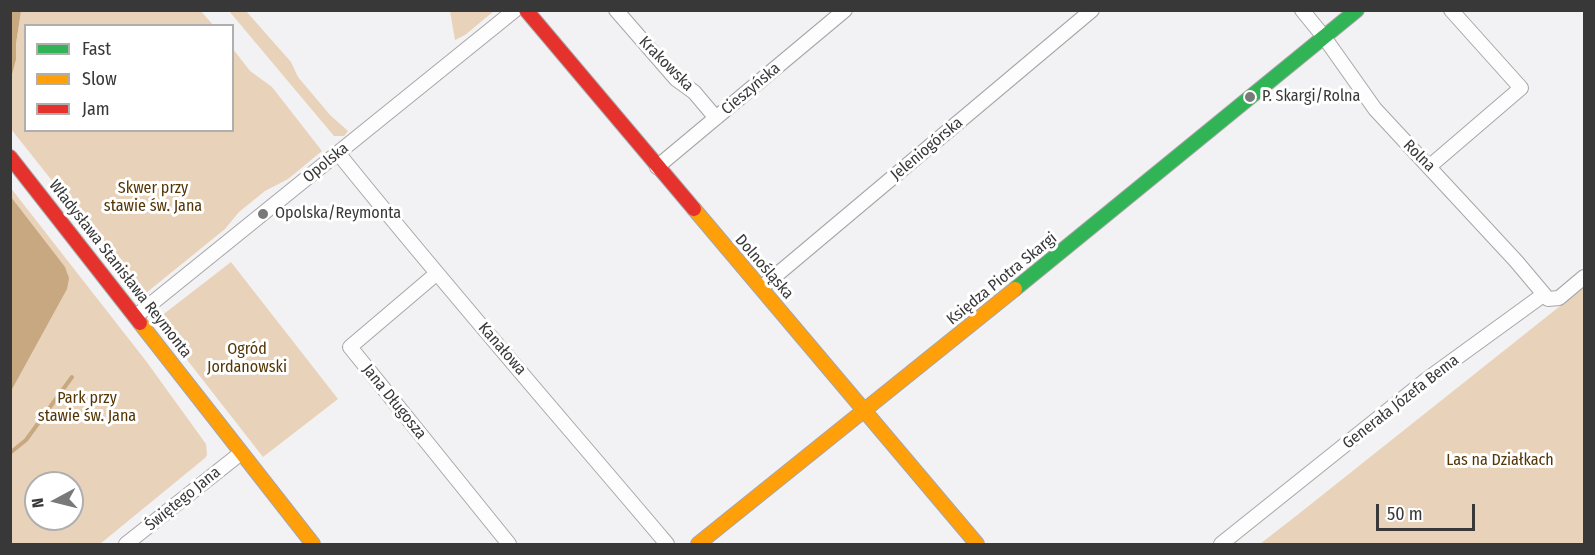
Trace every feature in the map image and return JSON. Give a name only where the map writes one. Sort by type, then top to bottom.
[{"type":"street","name":"Opolska","points":[[136,316],[515,10]]},
{"type":"street","name":"Dolnośląska","points":[[526,10],[977,544]]},
{"type":"street","name":"Krakowska","points":[[616,10],[676,79],[694,92],[716,118]]},
{"type":"street","name":"Cieszyńska","points":[[657,167],[844,10]]},
{"type":"street","name":"Jeleniogórska","points":[[761,288],[1092,10]]},
{"type":"street","name":"Rolna","points":[[1302,10],[1375,109],[1516,261],[1543,295]]},
{"type":"street","name":"Księdza Piotra Skargi","points":[[698,544],[865,411],[1357,10]]},
{"type":"street","points":[[1430,166],[1521,88],[1451,10]]},
{"type":"street","name":"Kanałowa","points":[[338,153],[436,274],[667,544]]},
{"type":"street","name":"Władysława Stanisława Reymonta","points":[[10,157],[313,544]]},
{"type":"street","name":"Jana Długosza","points":[[436,274],[350,347],[509,544]]},
{"type":"street","name":"Generała Józefa Bema","points":[[1221,544],[1426,380],[1543,295],[1552,300],[1559,298],[1584,277]]},
{"type":"street","name":"Świętego Jana","points":[[126,544],[241,453]]},
{"type":"green space","points":[[450,10],[494,11],[465,35],[455,40]]},
{"type":"green space","name":"Skwer przy stawie św. Jana","points":[[21,11],[201,11],[212,24],[24,24],[24,132],[234,132],[234,50],[250,71],[272,87],[322,151],[288,179],[265,191],[239,212],[225,229],[146,293],[141,293],[11,129],[10,78],[16,61]]},
{"type":"green space","points":[[229,11],[246,11],[291,62],[298,77],[330,115],[348,131],[344,136],[334,136]]},
{"type":"green space","name":"Park przy stawie św. Jana","points":[[10,187],[146,361],[206,444],[205,458],[100,544],[11,544]]},
{"type":"green space","name":"Ogród Jordanowski","points":[[231,262],[338,399],[263,457],[156,320]]},
{"type":"green space","name":"Las na Działkach","points":[[1584,287],[1584,544],[1260,544],[1296,516]]},
{"type":"shaded area","points":[[11,10],[21,11],[16,60],[11,78]]},
{"type":"shaded area","points":[[11,197],[65,267],[69,278],[67,289],[11,391]]},
{"type":"waterway","points":[[10,453],[26,440],[72,377]]},
{"type":"traffic: fast","points":[[1015,289],[1357,10]]},
{"type":"traffic: slow","points":[[694,209],[977,544]]},
{"type":"traffic: slow","points":[[698,544],[1015,289]]},
{"type":"traffic: slow","points":[[140,323],[313,544]]},
{"type":"traffic: jam","points":[[526,10],[694,209]]},
{"type":"traffic: jam","points":[[10,157],[140,323]]},
{"type":"place","name":"P. Skargi/Rolna","points":[[1250,97]]},
{"type":"place","name":"Opolska/Reymonta","points":[[263,214]]}]
